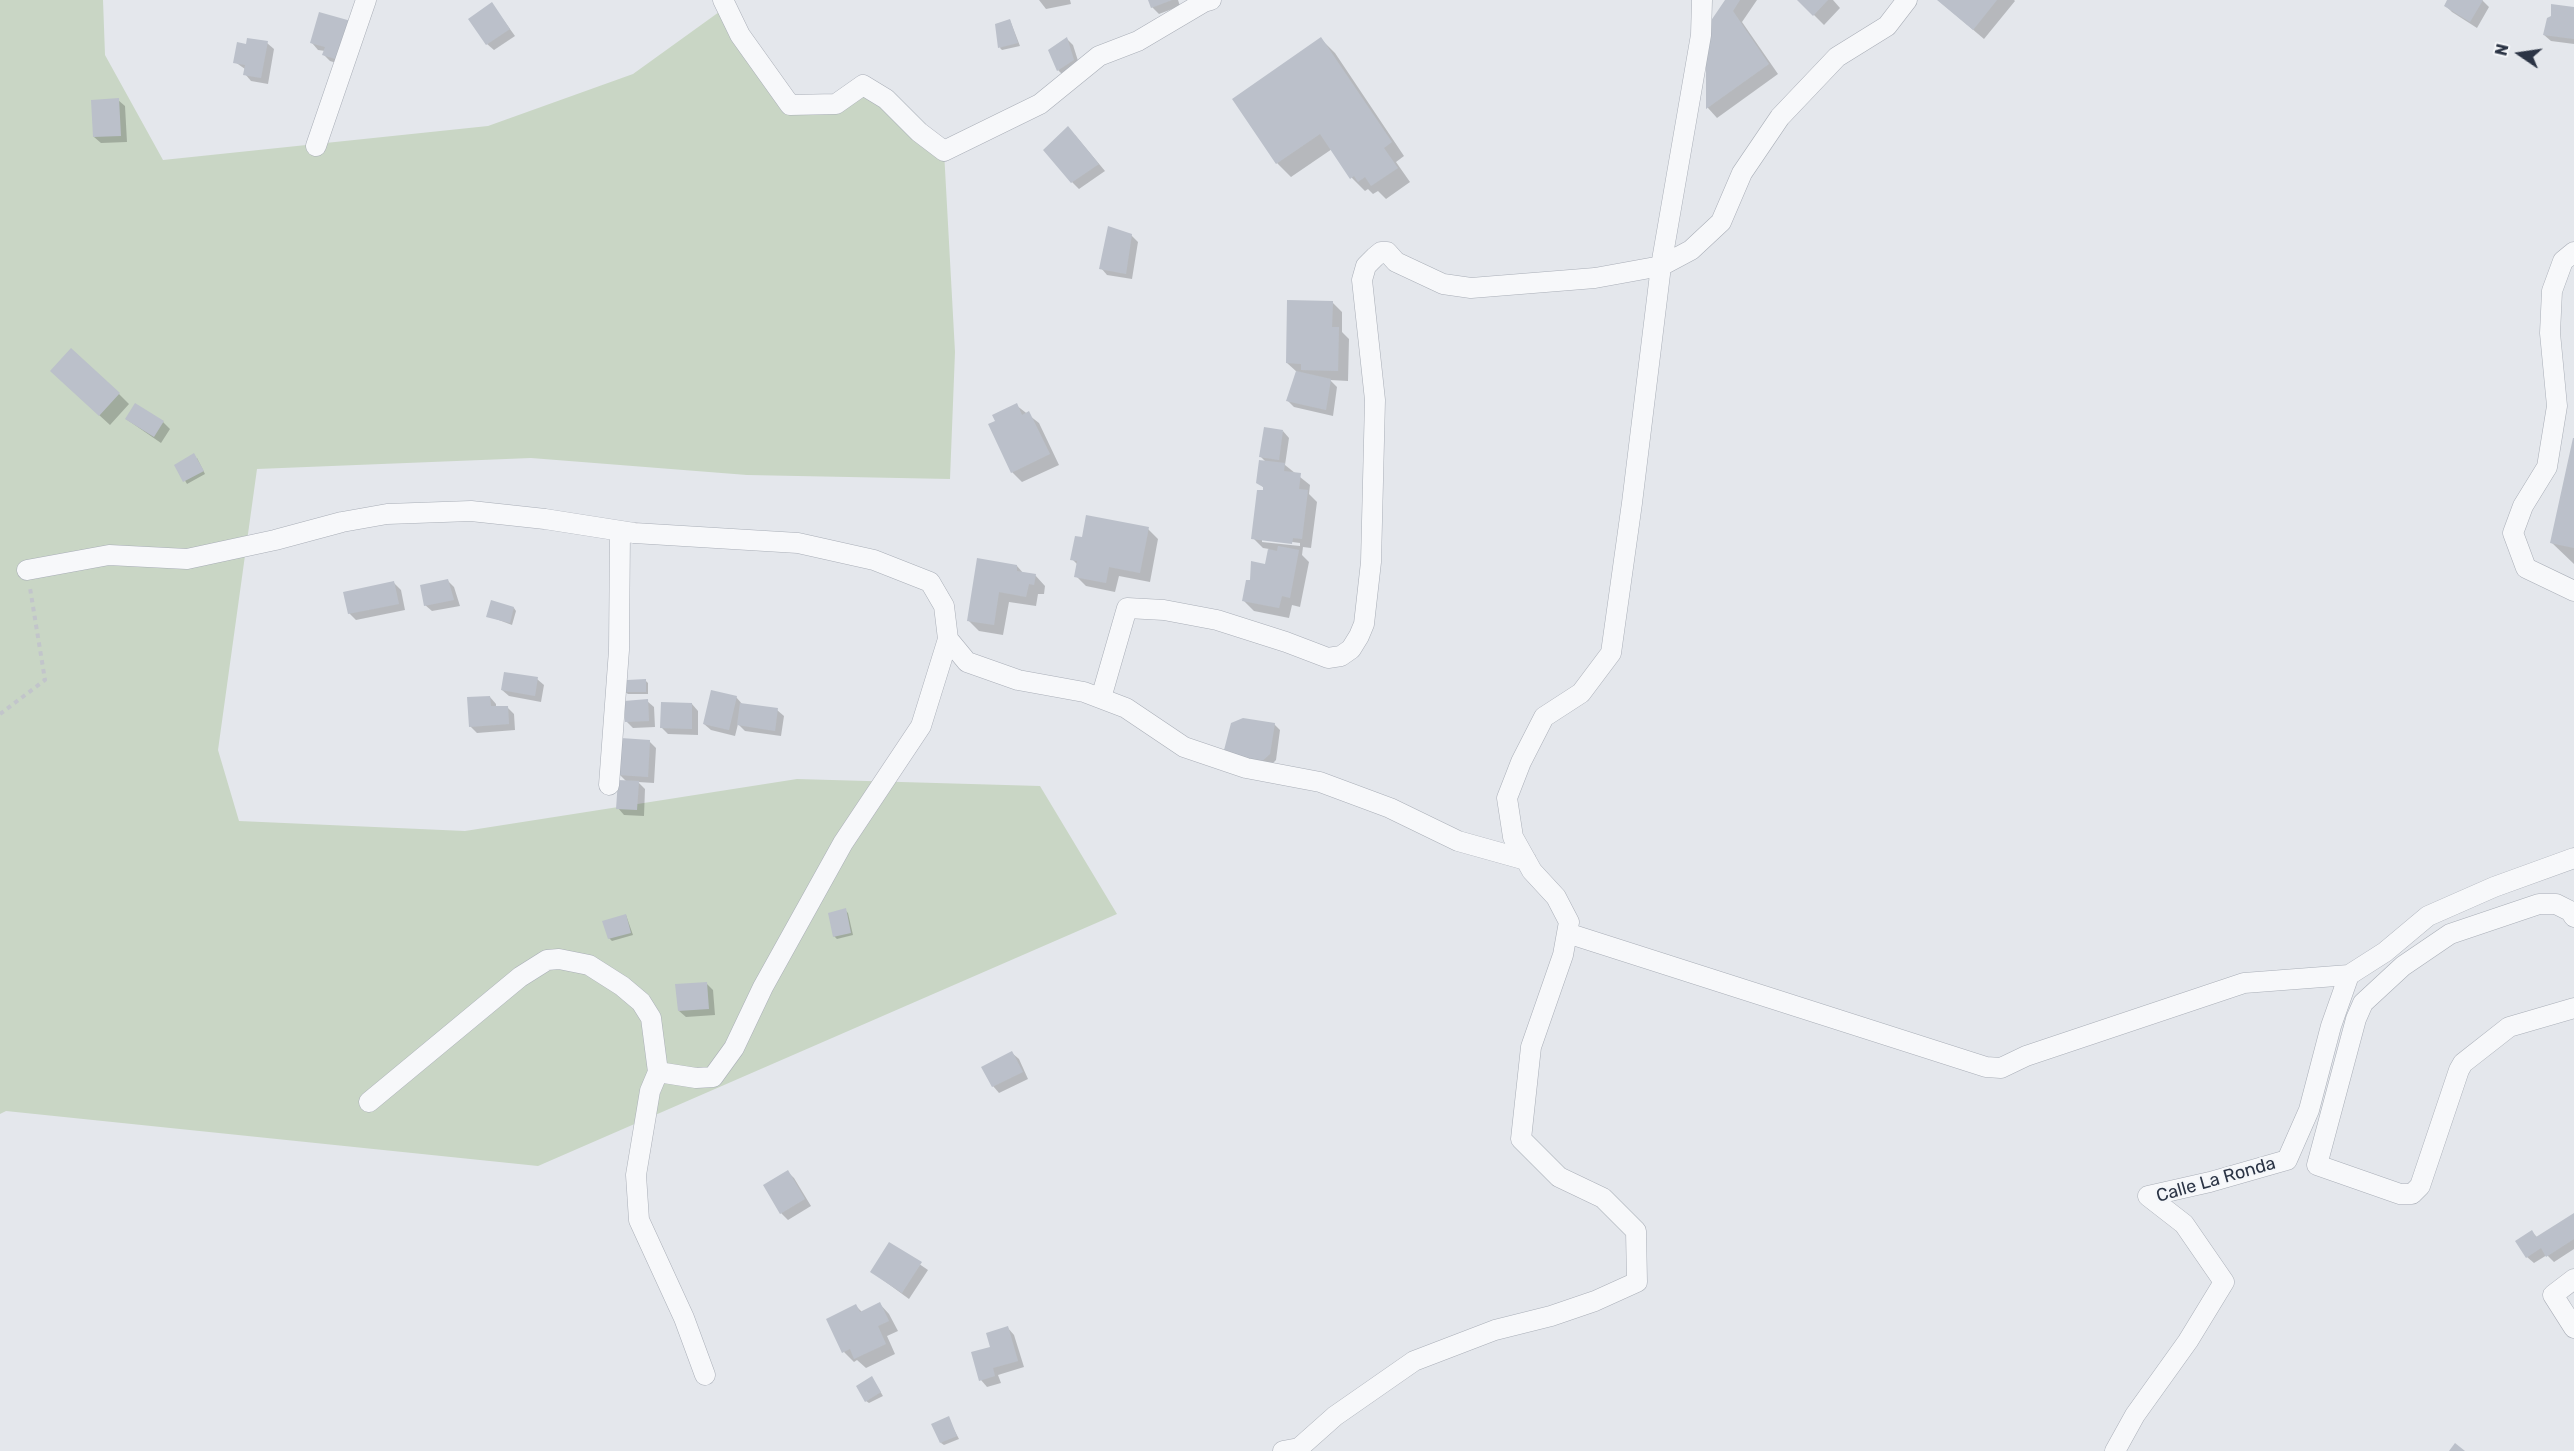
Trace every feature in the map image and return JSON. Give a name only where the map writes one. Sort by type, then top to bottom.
[{"type":"street","points":[[316,146],[366,0]]},
{"type":"street","points":[[723,0],[741,34],[790,105],[836,104],[863,85],[886,99],[919,132],[944,151],[1040,104],[1099,56],[1138,41],[1211,0]]},
{"type":"street","points":[[1283,1451],[1299,1448],[1335,1416],[1414,1361],[1495,1330],[1551,1316],[1595,1301],[1637,1282],[1636,1231],[1603,1198],[1560,1177],[1521,1139],[1531,1047],[1563,955],[1569,922],[1556,897],[1532,871],[1513,837],[1507,798],[1521,762],[1544,717],[1581,693],[1611,653],[1661,266],[1701,35],[1702,0]]},
{"type":"street","points":[[1101,698],[1127,608],[1164,610],[1217,620],[1328,658],[1346,653],[1359,636],[1364,624],[1371,562],[1375,400],[1362,280],[1366,266],[1381,252],[1387,252],[1396,262],[1443,284],[1471,288],[1595,278],[1661,266],[1691,250],[1721,222],[1742,173],[1780,117],[1837,57],[1887,26],[1906,0]]},
{"type":"street","points":[[2574,252],[2563,261],[2552,291],[2550,333],[2557,406],[2547,467],[2523,506],[2513,533],[2526,568],[2574,591]]},
{"type":"street","points":[[27,570],[109,555],[188,559],[275,540],[342,522],[387,514],[471,511],[545,519],[620,531],[798,543],[874,560],[930,582],[944,606],[948,639],[921,726],[843,843],[763,987],[734,1048],[723,1065],[709,1079],[658,1072]]},
{"type":"street","points":[[609,785],[619,650],[620,531]]},
{"type":"street","points":[[948,639],[967,662],[1018,680],[1084,692],[1101,698],[1126,708],[1184,747],[1246,768],[1320,782],[1390,808],[1458,841],[1526,860]]},
{"type":"street","points":[[1567,933],[1986,1067],[2001,1068],[2036,1053],[2244,983],[2349,975],[2385,952],[2428,916],[2494,887],[2574,858]]},
{"type":"street","points":[[2574,916],[2570,911],[2556,904],[2538,904],[2450,934],[2403,966],[2363,1003],[2317,1165],[2400,1194],[2412,1194],[2420,1186],[2463,1063],[2509,1027],[2574,1008]]},
{"type":"street","points":[[2428,916],[2450,934]]},
{"type":"street","points":[[369,1102],[520,977],[547,960],[559,959],[589,965],[622,986],[641,1002],[651,1018],[658,1072],[650,1090],[636,1176],[639,1220],[684,1318],[705,1375]]},
{"type":"street","name":"Calle La Ronda","points":[[2115,1451],[2135,1415],[2188,1341],[2224,1282],[2184,1224],[2148,1196],[2210,1182],[2287,1160],[2309,1110],[2331,1026],[2349,975]]},
{"type":"street","points":[[2574,1279],[2553,1295],[2574,1328]]},
{"type":"path","points":[[0,714],[45,681],[27,570]]},
{"type":"green space","points":[[0,0],[103,0],[105,55],[163,160],[488,126],[633,74],[726,7],[790,105],[836,104],[863,85],[944,151],[955,352],[950,479],[747,475],[531,458],[257,469],[218,750],[239,821],[465,831],[797,779],[1040,786],[1117,914],[538,1166],[6,1111],[0,1114]]},
{"type":"building","points":[[1148,0],[1172,0],[1151,8]]},
{"type":"building","points":[[1725,0],[1740,0],[1733,11],[1769,64],[1706,109],[1706,28]]},
{"type":"building","points":[[1797,0],[1828,0],[1813,16]]},
{"type":"building","points":[[1937,0],[1997,0],[1973,30]]},
{"type":"building","points":[[2447,0],[2483,0],[2470,22],[2444,6]]},
{"type":"building","points":[[492,2],[510,29],[486,45],[468,19]]},
{"type":"building","points":[[2551,4],[2574,7],[2574,39],[2543,35],[2547,18],[2551,16]]},
{"type":"building","points":[[319,12],[351,21],[339,60],[322,55],[325,47],[310,43]]},
{"type":"building","points":[[1010,19],[1018,43],[998,48],[995,24]]},
{"type":"building","points":[[1067,37],[1074,60],[1057,71],[1048,50]]},
{"type":"building","points":[[1321,37],[1392,142],[1384,148],[1398,168],[1371,186],[1365,177],[1358,182],[1354,176],[1350,179],[1320,134],[1276,164],[1232,99]]},
{"type":"building","points":[[247,38],[268,41],[261,78],[243,75],[245,65],[233,63],[237,42],[246,44]]},
{"type":"building","points":[[119,98],[121,136],[93,137],[91,100]]},
{"type":"building","points":[[1068,126],[1099,164],[1071,183],[1043,150]]},
{"type":"building","points":[[1108,226],[1132,234],[1126,274],[1099,269]]},
{"type":"building","points":[[1287,300],[1333,301],[1332,327],[1339,327],[1338,371],[1301,370],[1301,364],[1286,363]]},
{"type":"building","points":[[71,348],[120,393],[99,416],[50,371]]},
{"type":"building","points":[[1296,371],[1331,379],[1326,410],[1286,401]]},
{"type":"building","points":[[135,403],[164,421],[154,437],[125,419]]},
{"type":"building","points":[[1017,403],[1022,415],[1029,411],[1050,454],[1011,473],[988,424],[995,421],[992,415]]},
{"type":"building","points":[[1264,427],[1283,430],[1279,460],[1259,457]]},
{"type":"building","points":[[2574,438],[2574,548],[2550,543]]},
{"type":"building","points":[[194,453],[204,471],[183,482],[174,465]]},
{"type":"building","points":[[1259,460],[1285,463],[1284,471],[1301,473],[1299,489],[1308,490],[1302,539],[1293,538],[1292,544],[1251,539],[1257,490],[1263,490],[1263,487],[1256,483]]},
{"type":"building","points":[[1086,515],[1149,527],[1140,573],[1109,567],[1106,583],[1074,577],[1077,561],[1070,560],[1075,536],[1082,537]]},
{"type":"building","points":[[1278,546],[1299,550],[1290,598],[1282,596],[1279,608],[1242,601],[1246,580],[1250,580],[1251,561],[1265,564],[1268,549],[1277,551]]},
{"type":"building","points":[[977,558],[1017,565],[1017,571],[1036,574],[1034,585],[1029,584],[1026,597],[999,592],[994,625],[967,621]]},
{"type":"building","points":[[448,579],[454,600],[424,606],[420,585]]},
{"type":"building","points":[[394,581],[399,604],[348,614],[343,592]]},
{"type":"building","points":[[491,600],[514,607],[510,623],[486,617]]},
{"type":"building","points":[[504,672],[538,677],[535,696],[501,690]]},
{"type":"building","points":[[646,679],[646,692],[624,692],[627,680]]},
{"type":"building","points":[[711,690],[737,696],[729,730],[703,724]]},
{"type":"building","points":[[490,696],[491,706],[508,706],[509,724],[469,727],[467,697]]},
{"type":"building","points":[[648,699],[649,721],[625,722],[624,701]]},
{"type":"building","points":[[661,702],[692,703],[692,729],[660,728]]},
{"type":"building","points":[[740,703],[778,708],[775,731],[737,725]]},
{"type":"building","points":[[1243,718],[1275,723],[1270,754],[1259,764],[1223,754],[1231,723]]},
{"type":"building","points":[[621,738],[650,740],[648,777],[618,775]]},
{"type":"building","points":[[618,780],[639,781],[637,810],[616,809]]},
{"type":"building","points":[[846,908],[851,933],[833,937],[828,913]]},
{"type":"building","points":[[626,914],[631,933],[608,939],[602,921]]},
{"type":"building","points":[[707,982],[709,1009],[678,1011],[675,984]]},
{"type":"building","points":[[1012,1051],[1023,1072],[992,1087],[981,1067]]},
{"type":"building","points":[[788,1170],[805,1199],[780,1214],[763,1185]]},
{"type":"building","points":[[2574,1213],[2574,1239],[2546,1257],[2541,1248],[2526,1258],[2515,1241],[2532,1230],[2536,1237]]},
{"type":"building","points":[[889,1242],[922,1262],[902,1293],[870,1272]]},
{"type":"building","points":[[880,1302],[889,1321],[878,1326],[886,1344],[854,1359],[850,1349],[842,1353],[826,1319],[856,1304],[860,1312]]},
{"type":"building","points":[[1008,1326],[1018,1361],[993,1368],[995,1376],[979,1381],[971,1352],[990,1347],[986,1333]]},
{"type":"building","points":[[872,1376],[881,1392],[865,1402],[856,1386]]},
{"type":"building","points":[[949,1416],[957,1436],[940,1443],[931,1424]]},
{"type":"building","points":[[2455,1443],[2465,1451],[2449,1451]]}]
